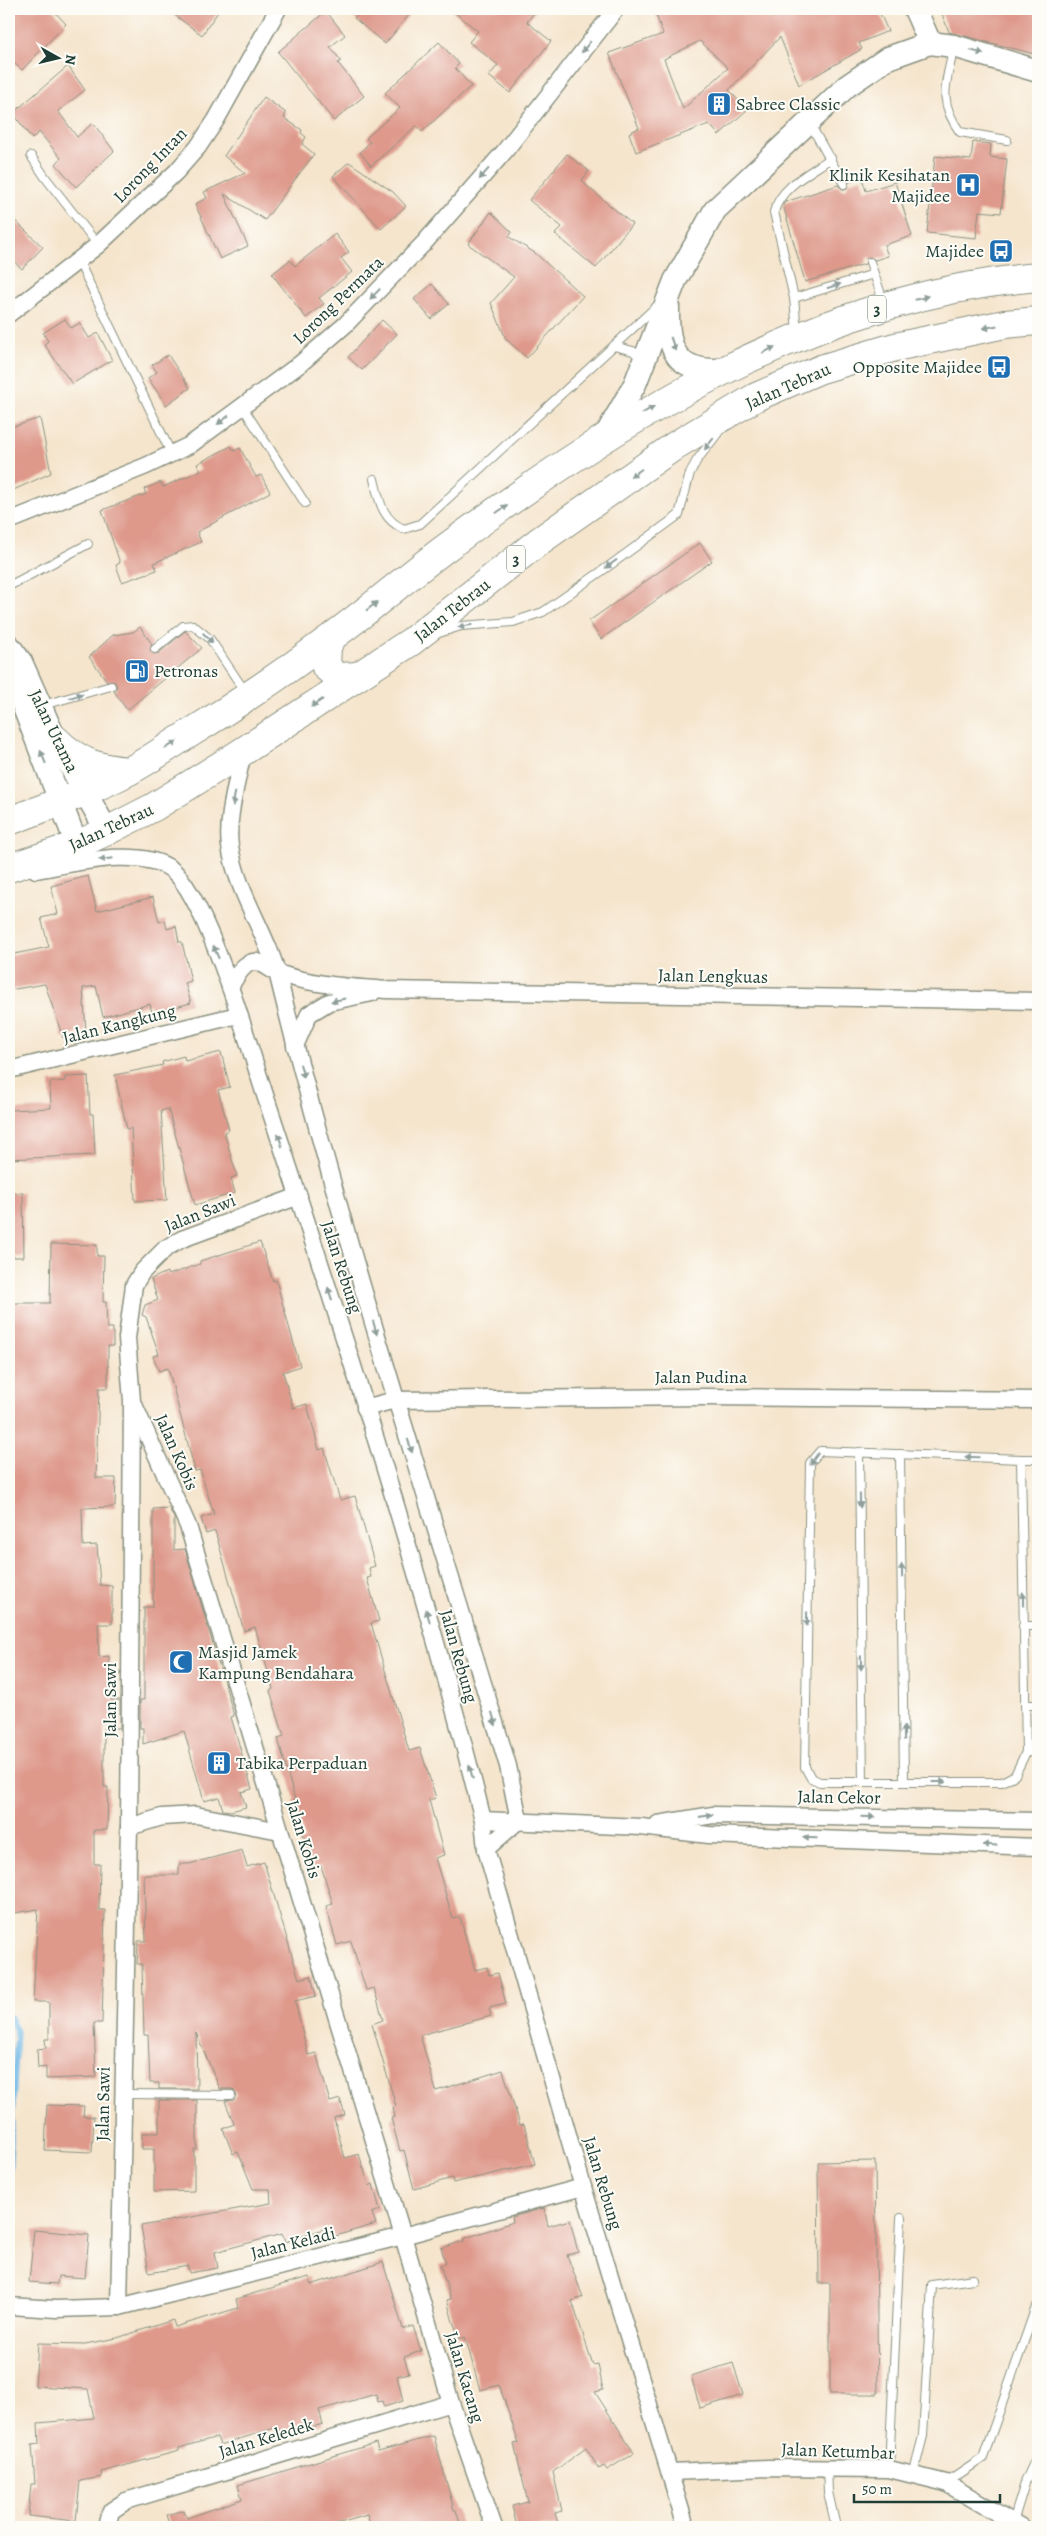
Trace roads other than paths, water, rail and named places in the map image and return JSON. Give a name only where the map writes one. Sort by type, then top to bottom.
[{"type":"highway","name":"3","points":[[9,821],[60,803],[129,771],[248,697],[333,636],[444,549],[606,435],[724,370],[797,336],[860,313],[990,281],[1038,277]]},
{"type":"highway","name":"Jalan Tebrau","points":[[9,868],[76,845],[107,831],[154,807],[242,752],[412,641],[538,542],[676,445],[756,397],[821,369],[896,347],[1005,324],[1038,320]]},
{"type":"highway","points":[[333,636],[327,646],[326,666],[338,677],[358,676]]},
{"type":"highway","points":[[55,739],[70,754],[88,763],[106,769],[129,771]]},
{"type":"main road","points":[[915,9],[930,43]]},
{"type":"main road","points":[[606,435],[635,384],[668,296],[715,210],[846,86],[888,58],[930,43],[954,46],[1038,71]]},
{"type":"main road","points":[[668,296],[668,325],[671,341],[678,356],[686,365],[698,369],[724,370]]},
{"type":"main road","name":"Jalan Utama","points":[[9,646],[21,662],[60,803],[76,845]]},
{"type":"main road","name":"Jalan Utama","points":[[9,668],[33,709],[55,739],[107,831]]},
{"type":"street","name":"Lorong Intan","points":[[10,309],[79,262],[176,172],[198,147],[216,120],[278,9]]},
{"type":"street","name":"Lorong Permata","points":[[9,521],[146,466],[190,445],[300,364],[345,325],[425,242],[504,152],[616,9]]},
{"type":"street","name":"Jalan Rebung","points":[[242,752],[232,807],[229,843],[244,896],[277,973],[295,1046],[395,1400],[459,1600],[508,1766],[520,1820]]},
{"type":"street","name":"Jalan Rebung","points":[[9,874],[125,857],[151,861],[170,868],[181,880],[198,910],[230,987],[299,1196],[427,1612],[483,1820],[486,1849],[583,2187],[686,2527]]},
{"type":"street","name":"Jalan Lengkuas","points":[[230,987],[239,972],[250,963],[260,962],[277,973],[337,985],[386,990],[1038,1001]]},
{"type":"street","name":"Jalan Lengkuas","points":[[295,1046],[309,1014],[329,1002],[386,990]]},
{"type":"street","name":"Jalan Kangkung","points":[[9,1070],[238,1015]]},
{"type":"street","name":"Jalan Sawi","points":[[119,2307],[129,1827],[132,1401],[127,1338],[134,1285],[142,1272],[166,1248],[182,1238],[299,1196]]},
{"type":"street","name":"Jalan Pudina","points":[[365,1408],[395,1400],[751,1397],[1038,1400]]},
{"type":"street","name":"Jalan Kobis","points":[[132,1401],[188,1526],[403,2236]]},
{"type":"street","points":[[129,1827],[162,1816],[196,1815],[280,1831]]},
{"type":"street","name":"Jalan Cekor","points":[[641,1826],[713,1815],[1038,1821]]},
{"type":"street","name":"Jalan Cekor","points":[[483,1820],[641,1826],[710,1835],[1038,1847]]},
{"type":"street","points":[[486,1849],[520,1820]]},
{"type":"street","name":"Jalan Keladi","points":[[9,2306],[56,2309],[119,2307],[403,2236],[583,2187]]},
{"type":"street","name":"Jalan Kacang","points":[[403,2236],[451,2403],[494,2527]]},
{"type":"street","name":"Jalan Keledek","points":[[107,2527],[111,2511],[126,2501],[451,2403]]},
{"type":"street","name":"Jalan Ketumbar","points":[[670,2472],[827,2468],[889,2469],[946,2483],[1017,2525]]},
{"type":"lane","points":[[954,46],[944,97],[949,117],[960,132],[1007,140]]},
{"type":"lane","points":[[808,120],[844,184]]},
{"type":"lane","points":[[31,156],[98,245]]},
{"type":"lane","points":[[797,336],[794,298],[774,212],[778,198],[786,190],[831,158]]},
{"type":"lane","points":[[79,262],[171,453]]},
{"type":"lane","points":[[870,262],[885,307]]},
{"type":"lane","points":[[794,298],[874,274]]},
{"type":"lane","points":[[374,479],[382,510],[395,525],[404,529],[420,524],[668,296]]},
{"type":"lane","points":[[614,346],[633,351],[643,362]]},
{"type":"lane","points":[[412,641],[461,626],[513,622],[543,612],[609,566],[679,515],[690,473],[697,460],[713,438],[756,397]]},
{"type":"lane","points":[[242,406],[305,503]]},
{"type":"lane","points":[[9,586],[88,544]]},
{"type":"lane","points":[[155,649],[183,626],[193,625],[210,639],[248,697]]},
{"type":"lane","points":[[33,709],[111,686]]},
{"type":"lane","points":[[1021,1459],[1026,1752],[1014,1776],[1002,1782],[820,1782],[810,1778],[805,1767],[810,1462],[820,1451],[1038,1459]]},
{"type":"lane","points":[[859,1452],[863,1782]]},
{"type":"lane","points":[[900,1454],[904,1782]]},
{"type":"lane","points":[[1023,1626],[1038,1626]]},
{"type":"lane","points":[[1025,1705],[1038,1705]]},
{"type":"lane","points":[[1026,1752],[1038,1752]]},
{"type":"lane","points":[[123,2094],[231,2095]]},
{"type":"lane","points":[[889,2469],[901,2218]]},
{"type":"lane","points":[[913,2475],[923,2436],[932,2285],[973,2279]]},
{"type":"lane","points":[[946,2483],[983,2458],[1036,2307]]},
{"type":"lane","points":[[1017,2525],[1026,2480],[1038,2454]]},
{"type":"lane","points":[[827,2468],[828,2492],[836,2527]]},
{"type":"waterway","points":[[9,2017],[17,2031],[9,2175]]},
{"type":"place","name":"Sabree Classic","points":[[719,104]]},
{"type":"place","name":"Klinik Kesihatan Majidee","points":[[968,185]]},
{"type":"place","name":"Majidee","points":[[1001,251]]},
{"type":"place","name":"Opposite Majidee","points":[[999,367]]},
{"type":"place","name":"Petronas","points":[[137,671]]},
{"type":"place","name":"Masjid Jamek Kampung Bendahara","points":[[181,1662]]},
{"type":"place","name":"Tabika Perpaduan","points":[[219,1763]]}]
